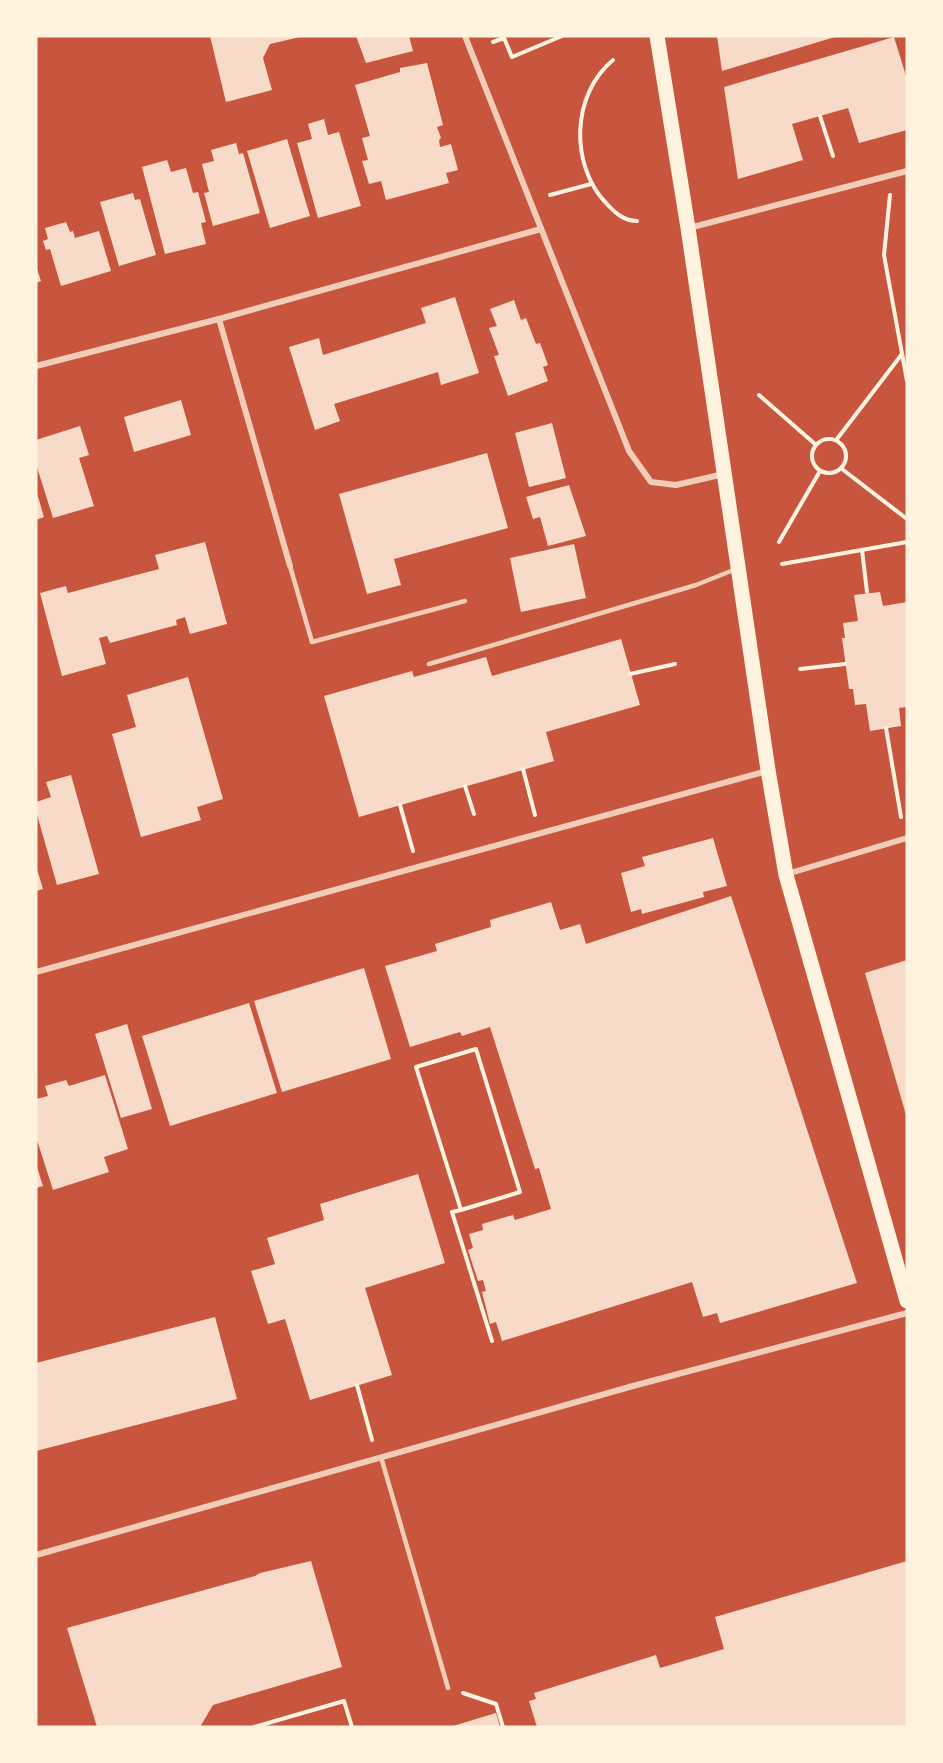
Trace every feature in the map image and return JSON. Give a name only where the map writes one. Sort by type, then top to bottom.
[{"type":"main road","points":[[657,36],[688,228],[768,770],[786,875],[907,1301]]},
{"type":"street","points":[[465,36],[629,451],[651,482],[671,486],[724,474]]},
{"type":"street","points":[[688,228],[907,171]]},
{"type":"street","points":[[36,366],[219,319],[541,229]]},
{"type":"street","points":[[219,319],[290,566]]},
{"type":"street","points":[[36,972],[768,770]]},
{"type":"street","points":[[786,875],[907,838]]},
{"type":"street","points":[[36,1555],[702,1367],[907,1313]]},
{"type":"lane","points":[[290,566],[312,642],[465,601]]},
{"type":"lane","points":[[429,664],[696,585],[738,568]]},
{"type":"lane","points":[[381,1457],[448,1688]]},
{"type":"path","points":[[493,42],[504,38],[512,57],[562,36]]},
{"type":"path","points":[[613,60],[592,87],[582,118],[580,148],[591,184],[616,214],[638,221]]},
{"type":"path","points":[[820,116],[832,156]]},
{"type":"path","points":[[892,176],[884,255],[907,381]]},
{"type":"path","points":[[550,195],[591,184]]},
{"type":"path","points":[[837,439],[903,353]]},
{"type":"path","points":[[759,395],[815,444]]},
{"type":"path","points":[[825,438],[837,439],[845,447],[847,459],[842,469],[831,474],[820,471],[811,459],[815,444],[825,438]]},
{"type":"path","points":[[842,469],[907,519]]},
{"type":"path","points":[[779,542],[820,471]]},
{"type":"path","points":[[782,564],[907,542]]},
{"type":"path","points":[[862,550],[867,592]]},
{"type":"path","points":[[630,674],[675,664]]},
{"type":"path","points":[[800,669],[845,664]]},
{"type":"path","points":[[886,728],[902,817]]},
{"type":"path","points":[[523,770],[540,834]]},
{"type":"path","points":[[465,786],[474,814]]},
{"type":"path","points":[[400,805],[418,867]]},
{"type":"path","points":[[461,1210],[416,1067],[476,1049],[520,1192],[461,1210],[452,1212],[492,1341]]},
{"type":"path","points":[[357,1385],[372,1440]]},
{"type":"path","points":[[448,1688],[496,1704],[503,1727]]},
{"type":"path","points":[[256,1727],[344,1701],[352,1727]]},
{"type":"building","points":[[210,36],[300,37],[270,44],[263,58],[272,90],[226,102]]},
{"type":"building","points":[[356,36],[409,36],[413,51],[366,63]]},
{"type":"building","points":[[717,36],[835,36],[835,37],[722,71]]},
{"type":"building","points":[[894,37],[907,79],[907,130],[859,143],[848,108],[792,124],[803,160],[738,179],[724,87]]},
{"type":"building","points":[[427,63],[443,125],[437,127],[441,138],[440,147],[451,144],[458,170],[446,173],[449,183],[386,200],[381,181],[369,184],[362,161],[368,160],[362,138],[370,136],[355,85],[400,72],[400,68]]},
{"type":"building","points":[[324,119],[328,135],[339,132],[361,206],[318,218],[297,143],[312,139],[308,124]]},
{"type":"building","points":[[287,139],[310,216],[270,228],[247,151]]},
{"type":"building","points":[[236,143],[239,154],[243,153],[260,213],[213,226],[204,193],[209,192],[202,164],[214,161],[211,150]]},
{"type":"building","points":[[167,160],[171,172],[186,168],[193,193],[198,192],[206,222],[201,223],[206,244],[165,254],[142,167]]},
{"type":"building","points":[[133,193],[135,200],[140,199],[156,255],[119,266],[100,202]]},
{"type":"building","points":[[66,222],[75,238],[99,231],[111,271],[61,286],[50,249],[46,250],[43,241],[48,239],[45,228]]},
{"type":"building","points":[[36,266],[41,281],[36,283]]},
{"type":"building","points":[[455,297],[479,373],[441,385],[438,372],[334,404],[340,421],[315,430],[289,347],[319,338],[323,355],[426,323],[421,308]]},
{"type":"building","points":[[514,300],[521,320],[526,318],[536,344],[540,343],[548,365],[543,367],[548,381],[508,396],[494,356],[499,355],[489,328],[497,326],[490,309]]},
{"type":"building","points":[[181,400],[191,435],[134,452],[124,417]]},
{"type":"building","points":[[552,423],[566,478],[529,487],[515,433]]},
{"type":"building","points":[[80,426],[89,455],[79,458],[94,506],[53,518],[36,464],[36,440]]},
{"type":"building","points":[[487,453],[508,528],[394,559],[401,585],[367,594],[339,494]]},
{"type":"building","points":[[569,485],[586,536],[548,546],[540,517],[533,519],[526,497]]},
{"type":"building","points":[[36,490],[44,517],[36,520]]},
{"type":"building","points":[[205,542],[227,624],[190,634],[185,617],[176,620],[177,625],[110,643],[107,636],[99,638],[106,664],[62,676],[40,593],[66,586],[68,593],[159,569],[155,555]]},
{"type":"building","points":[[574,544],[586,598],[521,612],[510,558]]},
{"type":"building","points":[[880,592],[883,606],[907,602],[907,707],[899,708],[901,726],[870,731],[866,704],[855,705],[853,689],[849,689],[842,638],[845,638],[843,623],[858,621],[854,595]]},
{"type":"building","points":[[621,639],[640,705],[546,732],[554,761],[359,817],[324,696],[412,671],[414,677],[486,657],[492,676]]},
{"type":"building","points":[[188,677],[223,799],[197,807],[201,820],[141,837],[112,734],[136,727],[127,695]]},
{"type":"building","points":[[71,775],[99,874],[57,885],[36,811],[36,802],[51,797],[46,782]]},
{"type":"building","points":[[713,838],[727,886],[703,892],[704,897],[642,914],[641,909],[631,912],[621,873],[645,866],[642,857]]},
{"type":"building","points":[[36,866],[43,889],[36,891]]},
{"type":"building","points":[[731,896],[857,1283],[720,1323],[717,1313],[703,1317],[692,1282],[502,1341],[496,1322],[490,1324],[482,1292],[486,1291],[483,1280],[478,1281],[468,1250],[473,1248],[469,1234],[483,1230],[482,1224],[513,1215],[515,1220],[551,1209],[539,1168],[535,1169],[490,1027],[462,1036],[460,1032],[410,1047],[385,966],[437,951],[435,944],[491,927],[490,920],[551,902],[560,930],[580,924],[586,944]]},
{"type":"building","points":[[907,960],[907,1115],[906,1115],[865,973]]},
{"type":"building","points":[[364,968],[391,1059],[282,1092],[254,1001]]},
{"type":"building","points":[[249,1003],[277,1093],[170,1126],[142,1036]]},
{"type":"building","points":[[127,1024],[152,1109],[121,1118],[95,1034]]},
{"type":"building","points":[[105,1075],[128,1149],[104,1157],[109,1172],[53,1190],[36,1137],[36,1099],[48,1096],[45,1086],[66,1080],[69,1086]]},
{"type":"building","points":[[36,1164],[43,1186],[36,1188]]},
{"type":"building","points":[[418,1174],[445,1263],[365,1288],[392,1375],[310,1400],[285,1319],[268,1324],[251,1271],[275,1264],[267,1238],[324,1220],[320,1204]]},
{"type":"building","points":[[215,1317],[237,1399],[36,1451],[36,1363]]},
{"type":"building","points":[[311,1561],[342,1667],[213,1705],[200,1727],[97,1727],[67,1628],[260,1573]]},
{"type":"building","points":[[907,1561],[907,1727],[537,1727],[529,1701],[536,1699],[534,1693],[656,1655],[660,1668],[724,1649],[715,1617]]},
{"type":"building","points":[[496,1713],[500,1727],[453,1727],[453,1726]]}]
